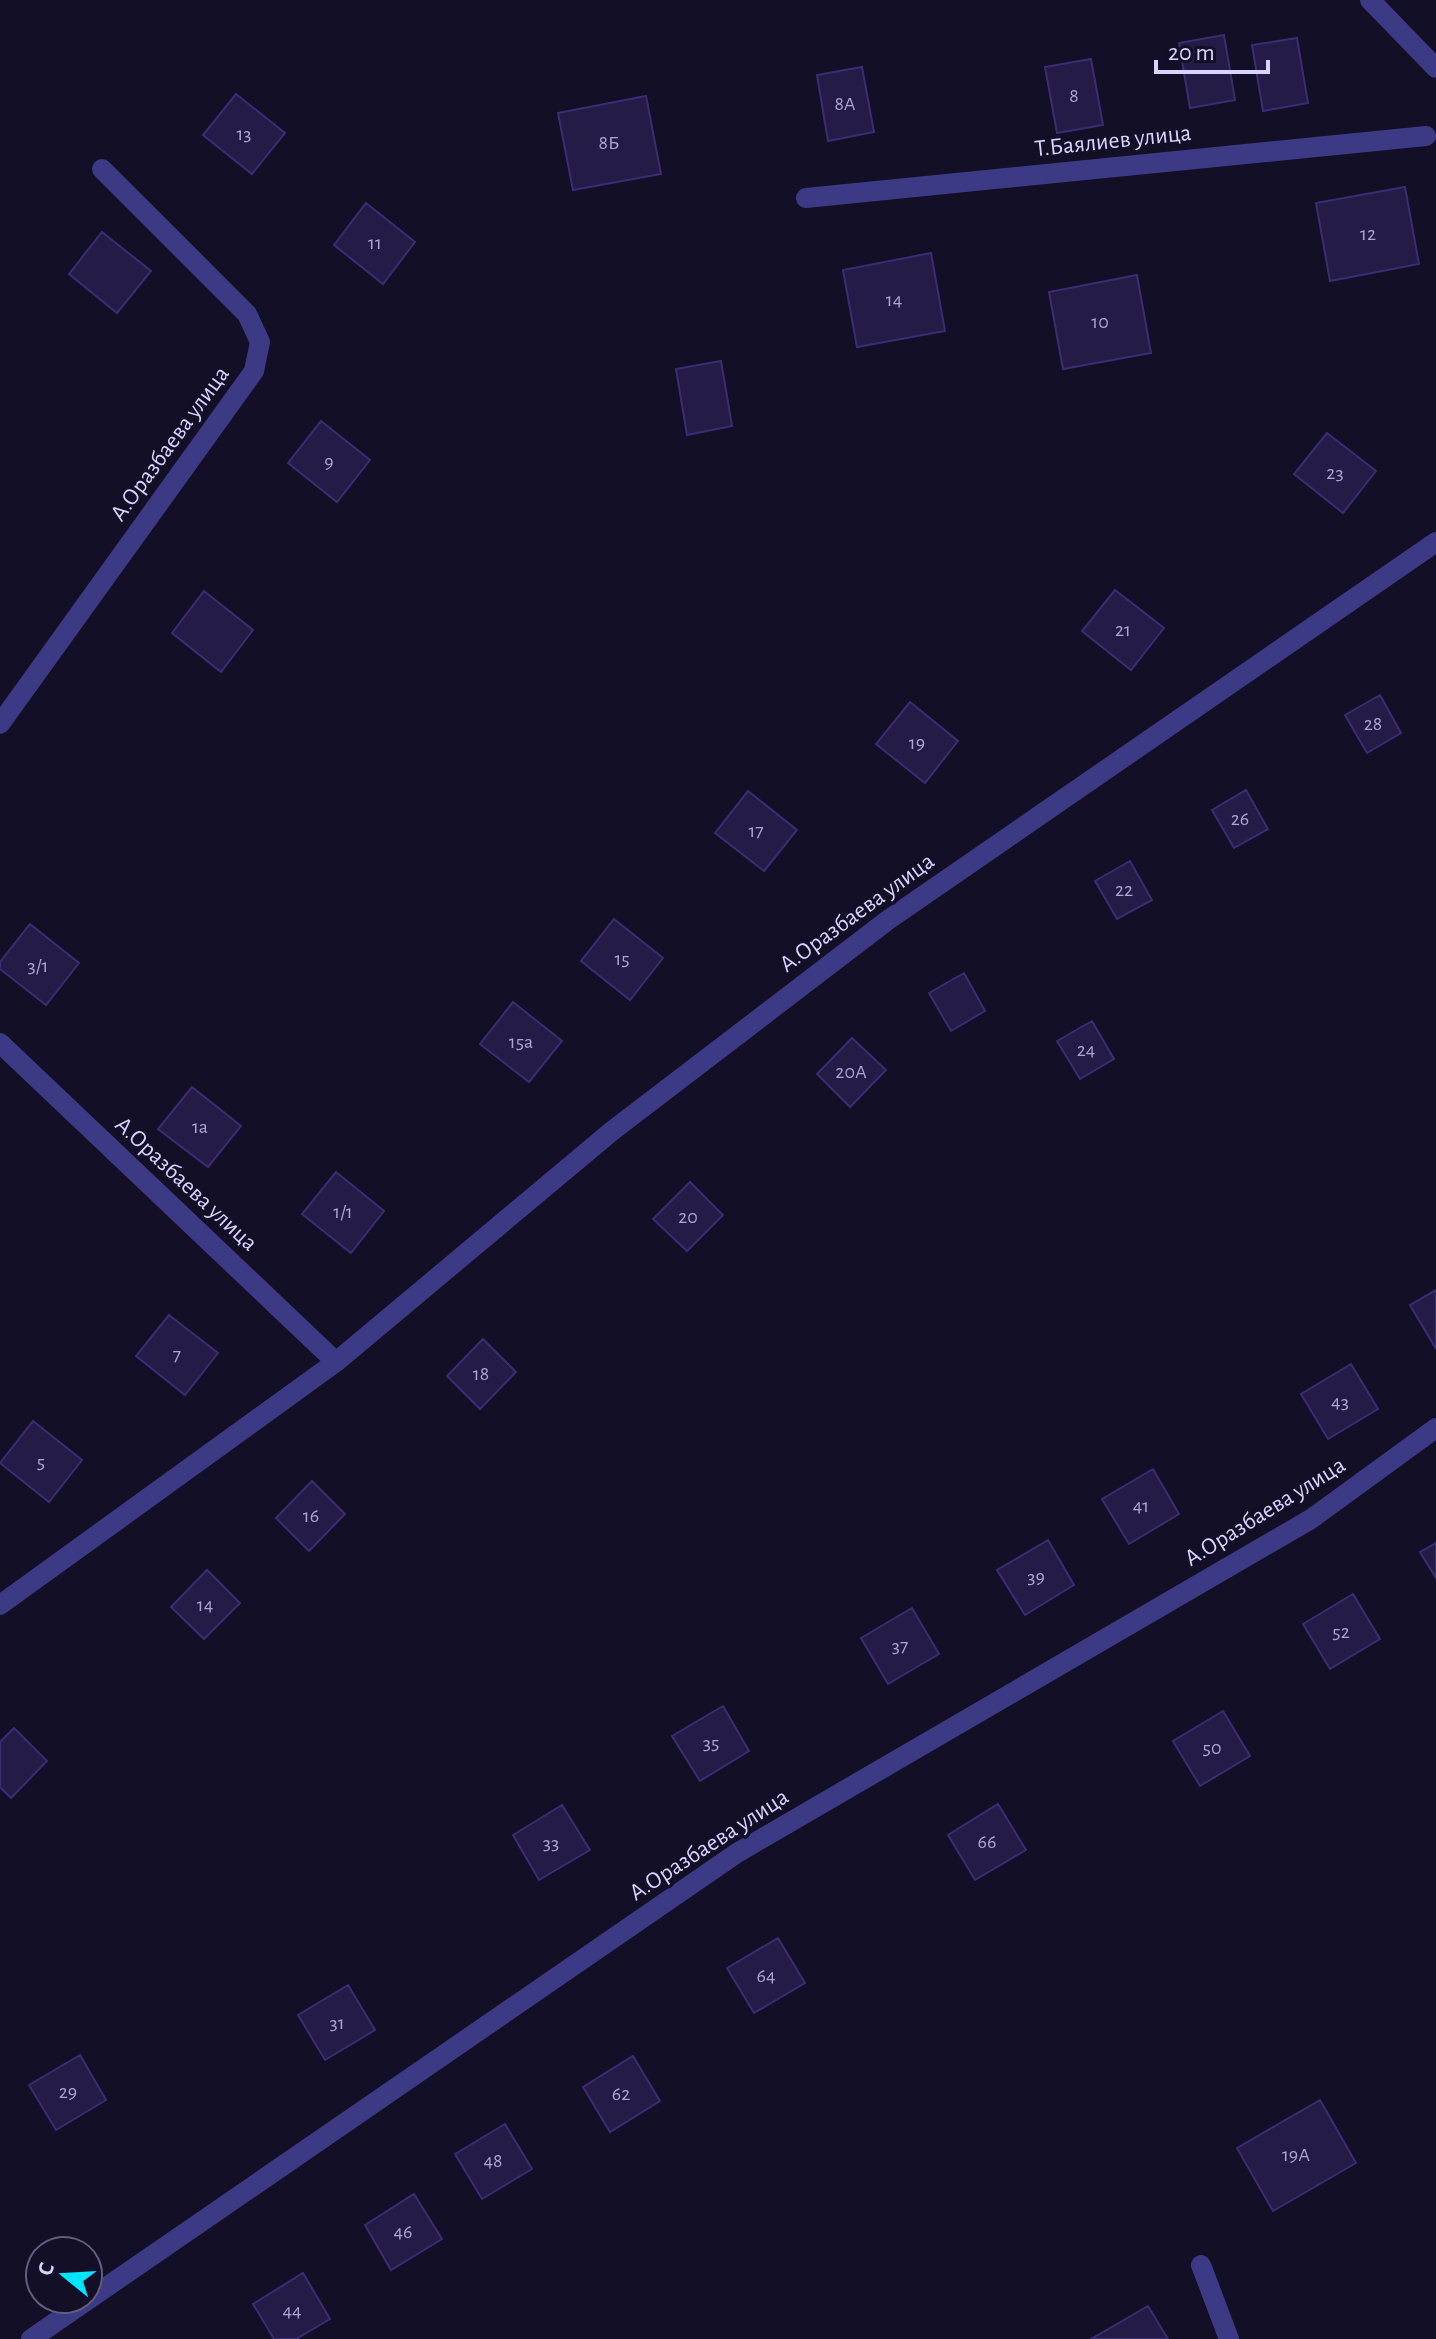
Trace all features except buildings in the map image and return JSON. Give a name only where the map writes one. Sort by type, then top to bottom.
[{"type":"street","points":[[1370,0],[1436,68]]},
{"type":"street","name":"Т.Баялиев улица","points":[[806,198],[1433,135]]},
{"type":"street","name":"А.Оразбаева улица","points":[[0,724],[254,371],[260,342],[247,314],[102,169]]},
{"type":"street","name":"А.Оразбаева улица","points":[[0,1605],[336,1362],[612,1131],[888,920],[1436,542]]},
{"type":"street","name":"А.Оразбаева улица","points":[[0,1043],[336,1362]]},
{"type":"street","name":"А.Оразбаева улица","points":[[31,2339],[737,1853],[1311,1519],[1436,1428]]},
{"type":"street","points":[[1201,2265],[1229,2339]]}]
